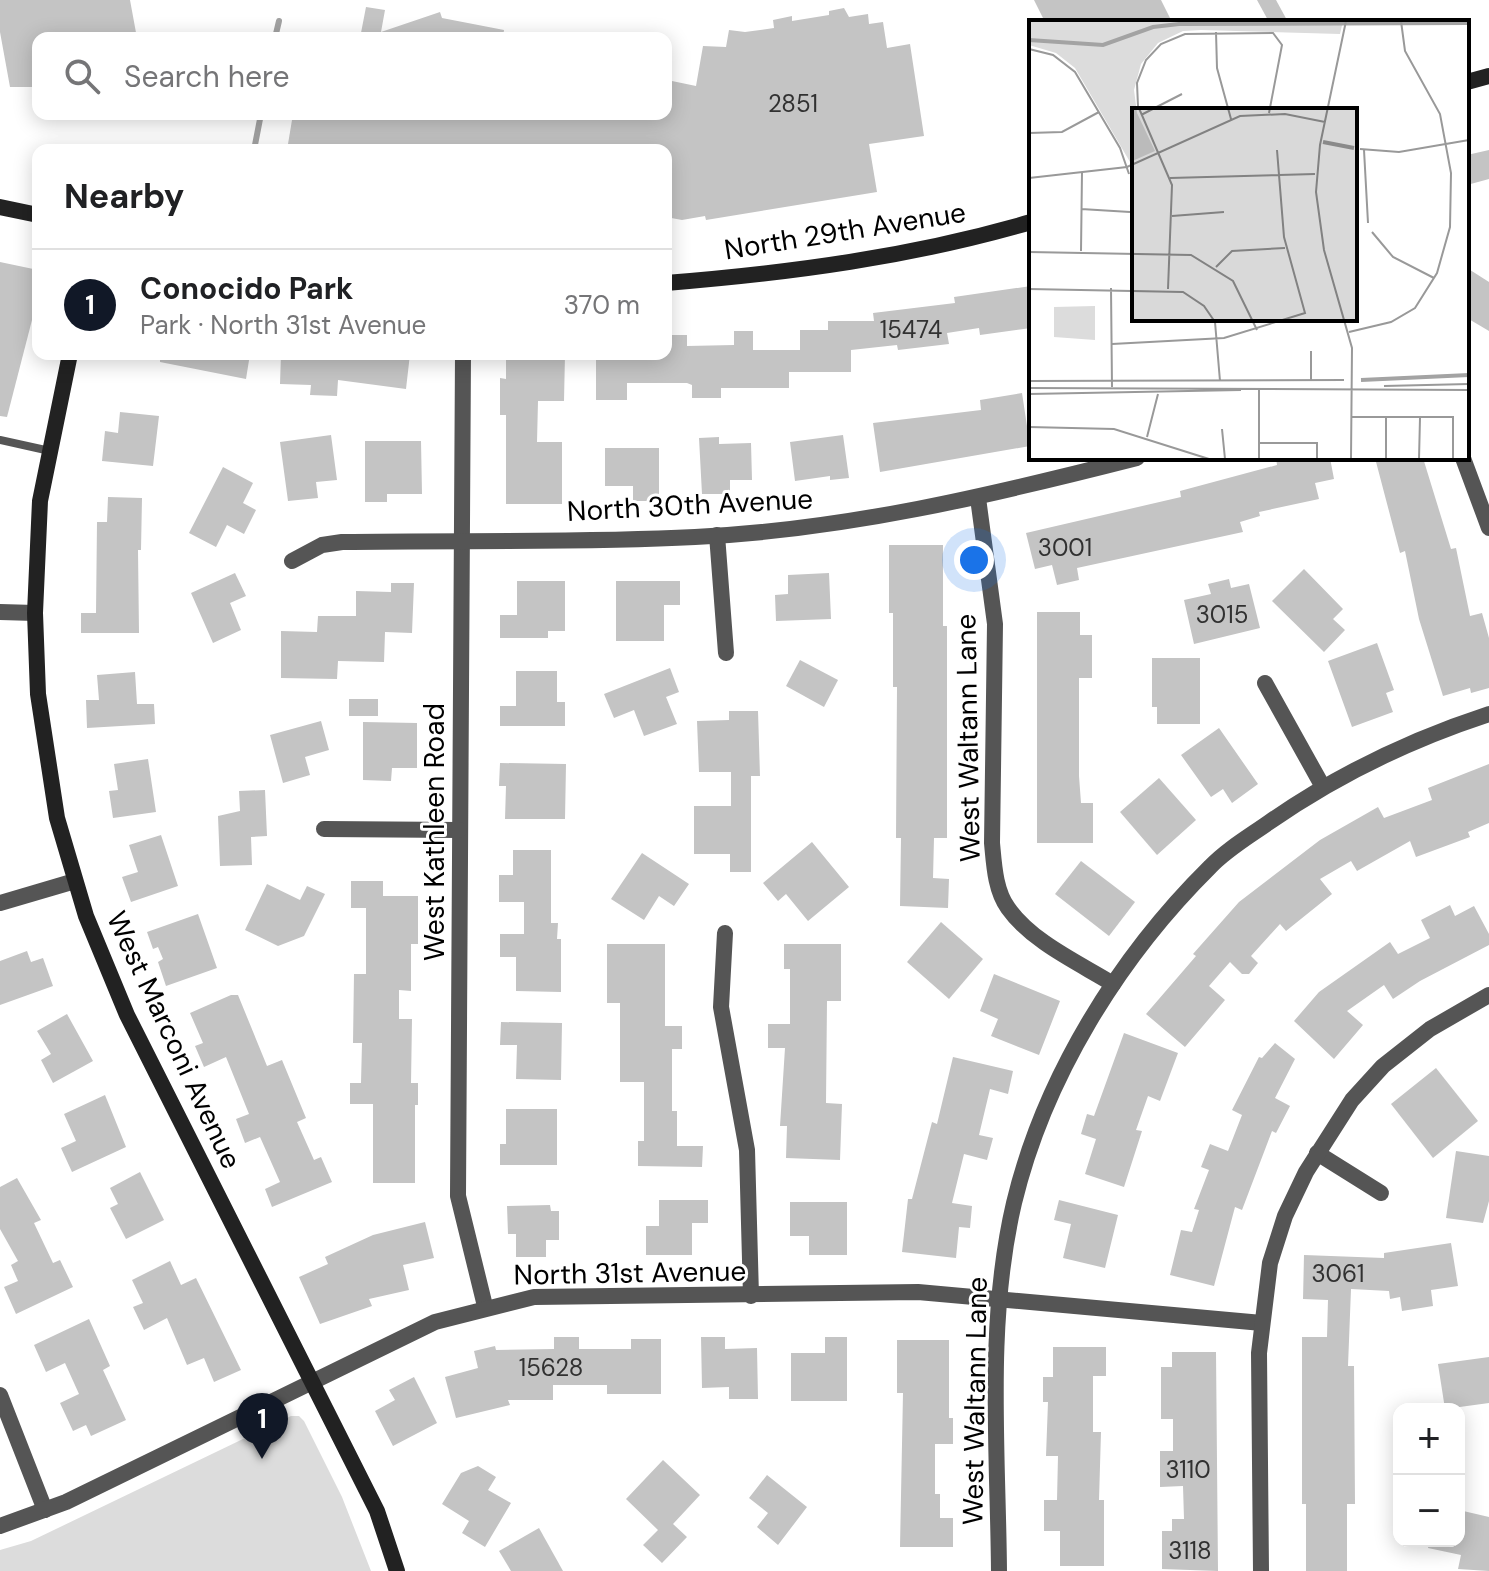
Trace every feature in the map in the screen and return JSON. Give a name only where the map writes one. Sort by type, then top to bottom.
[{"type":"street","points":[[1469,81],[1489,76]]},
{"type":"street","points":[[0,207],[32,214]]},
{"type":"street","name":"North 29th Avenue","points":[[672,282],[774,274],[884,258],[1029,222]]},
{"type":"street","name":"West Marconi Avenue","points":[[69,360],[40,501],[35,613],[43,740],[57,818],[90,929],[127,1015],[377,1511],[397,1571]]},
{"type":"street","name":"West Kathleen Road","points":[[463,360],[458,1196],[485,1306]]},
{"type":"street","name":"North 30th Avenue","points":[[292,561],[322,545],[342,542],[717,535],[900,513],[978,498],[1129,460]]},
{"type":"street","points":[[1464,460],[1489,528]]},
{"type":"street","name":"West Waltann Lane","points":[[978,498],[995,624],[992,843],[996,877],[1007,907],[1024,925],[1113,984],[1053,1094],[1027,1159],[1014,1204],[998,1328],[999,1571]]},
{"type":"street","points":[[717,535],[726,653]]},
{"type":"street","points":[[0,612],[35,613]]},
{"type":"street","points":[[1265,683],[1323,787]]},
{"type":"street","points":[[1113,984],[1211,866],[1323,787],[1409,742],[1489,714]]},
{"type":"street","points":[[324,829],[459,830]]},
{"type":"street","points":[[0,903],[75,881]]},
{"type":"street","points":[[725,933],[721,1007],[747,1150],[751,1296]]},
{"type":"street","points":[[1261,1571],[1262,1323],[1270,1263],[1285,1216],[1317,1153],[1352,1100],[1383,1066],[1430,1029],[1489,995]]},
{"type":"street","points":[[1317,1153],[1381,1193]]},
{"type":"street","name":"North 31st Avenue","points":[[0,1526],[45,1510],[435,1322],[485,1306],[534,1297],[918,1292],[1262,1323]]},
{"type":"street","points":[[0,1395],[45,1510]]},
{"type":"lane","points":[[0,440],[50,451]]},
{"type":"shaded area","points":[[291,1416],[299,1416],[304,1421],[342,1497],[371,1571],[0,1571],[0,1550],[31,1541]]},
{"type":"building","points":[[0,0],[130,0],[136,32],[32,32],[32,87],[10,87],[0,32]]},
{"type":"building","points":[[1034,0],[1161,0],[1171,20],[1044,20]]},
{"type":"building","points":[[1257,0],[1276,0],[1287,20],[1268,20]]},
{"type":"building","points":[[366,7],[385,10],[381,32],[361,32]]},
{"type":"building","points":[[844,8],[849,17],[868,14],[869,24],[883,22],[887,48],[910,44],[924,136],[869,144],[877,192],[706,220],[705,216],[682,220],[672,218],[672,144],[288,144],[292,120],[672,120],[672,81],[696,86],[703,46],[726,47],[729,30],[745,32],[774,28],[773,20],[792,16],[792,21],[829,15],[829,11]]},
{"type":"building","points":[[440,12],[442,18],[504,30],[381,32]]},
{"type":"building","points":[[1489,150],[1489,179],[1469,184],[1469,155]]},
{"type":"building","points":[[0,262],[32,269],[32,320],[7,417],[0,416]]},
{"type":"building","points":[[1469,269],[1489,282],[1489,331],[1469,319]]},
{"type":"building","points":[[1029,286],[1029,328],[980,335],[979,328],[947,333],[949,344],[898,350],[897,345],[851,350],[851,372],[789,372],[789,388],[721,388],[721,398],[692,398],[692,385],[687,383],[627,383],[627,400],[596,400],[596,360],[672,360],[672,335],[687,335],[687,346],[734,345],[734,331],[753,331],[753,350],[800,350],[800,330],[828,330],[828,321],[874,321],[873,313],[955,303],[954,297]]},
{"type":"building","points":[[160,360],[249,360],[246,379]]},
{"type":"building","points":[[281,360],[409,360],[406,389],[338,380],[337,396],[310,395],[311,385],[280,384]]},
{"type":"building","points":[[506,360],[565,360],[564,401],[538,401],[537,442],[562,442],[562,504],[506,504],[506,415],[500,415],[500,378],[506,379]]},
{"type":"building","points":[[1022,393],[1029,446],[880,472],[873,423],[981,410],[980,400]]},
{"type":"building","points":[[120,412],[159,416],[153,466],[102,461],[105,431],[118,433]]},
{"type":"building","points":[[331,435],[337,480],[316,482],[318,498],[288,501],[280,442]]},
{"type":"building","points":[[843,435],[849,478],[830,480],[830,476],[795,481],[790,442]]},
{"type":"building","points":[[719,437],[719,444],[751,443],[752,480],[730,480],[730,494],[702,494],[699,438]]},
{"type":"building","points":[[365,441],[421,441],[422,494],[387,494],[387,502],[365,502]]},
{"type":"building","points":[[605,448],[659,448],[659,501],[633,501],[633,486],[605,486]]},
{"type":"building","points":[[1276,460],[1330,460],[1334,479],[1315,483],[1319,499],[1259,512],[1260,516],[1240,522],[1243,532],[1077,568],[1079,580],[1057,585],[1052,565],[1035,569],[1026,533],[1181,497],[1180,491],[1277,465]]},
{"type":"building","points":[[1376,460],[1424,460],[1451,549],[1456,548],[1470,616],[1482,613],[1489,638],[1489,688],[1471,693],[1470,688],[1443,696],[1419,619],[1405,551],[1400,553]]},
{"type":"building","points":[[223,467],[253,483],[243,503],[256,510],[244,534],[227,525],[216,547],[189,533]]},
{"type":"building","points":[[108,497],[142,498],[141,550],[138,550],[139,633],[81,633],[81,613],[96,613],[97,522],[107,522]]},
{"type":"building","points":[[889,545],[943,545],[943,626],[947,626],[947,838],[934,838],[933,878],[949,879],[948,908],[900,906],[901,838],[896,838],[897,687],[893,687]]},
{"type":"building","points":[[1304,569],[1343,609],[1333,619],[1345,630],[1324,652],[1272,601]]},
{"type":"building","points":[[235,573],[246,596],[230,603],[241,630],[213,643],[191,593]]},
{"type":"building","points":[[829,573],[831,619],[776,621],[775,595],[788,594],[788,575]]},
{"type":"building","points":[[1229,579],[1231,588],[1249,584],[1260,628],[1194,644],[1184,600],[1211,594],[1208,584]]},
{"type":"building","points":[[517,581],[565,581],[565,631],[548,631],[548,638],[500,638],[500,615],[517,615]]},
{"type":"building","points":[[616,581],[680,581],[680,605],[664,605],[664,641],[616,641]]},
{"type":"building","points":[[391,583],[414,583],[412,633],[385,632],[384,662],[338,661],[337,679],[281,678],[281,631],[317,632],[318,616],[356,616],[356,591],[391,592]]},
{"type":"building","points":[[1037,612],[1080,612],[1080,635],[1092,635],[1092,678],[1079,678],[1079,776],[1081,803],[1093,803],[1093,843],[1037,843]]},
{"type":"building","points":[[1377,643],[1394,690],[1386,693],[1393,712],[1352,727],[1328,661]]},
{"type":"building","points":[[1152,658],[1200,658],[1200,724],[1157,724],[1157,707],[1152,707]]},
{"type":"building","points":[[800,660],[838,680],[824,707],[786,686]]},
{"type":"building","points":[[670,668],[679,692],[666,697],[677,724],[644,736],[634,710],[614,718],[604,694]]},
{"type":"building","points":[[516,671],[557,671],[557,702],[565,702],[565,726],[500,726],[500,706],[516,706]]},
{"type":"building","points":[[135,672],[137,704],[154,704],[155,724],[87,728],[86,700],[99,700],[97,675]]},
{"type":"building","points":[[349,699],[378,699],[378,716],[349,716]]},
{"type":"building","points":[[729,711],[758,711],[760,776],[751,776],[751,872],[730,872],[730,854],[694,854],[694,806],[731,806],[731,772],[699,772],[697,721],[729,720]]},
{"type":"building","points":[[321,721],[329,750],[305,757],[310,775],[283,783],[270,735]]},
{"type":"building","points":[[363,722],[417,723],[417,768],[392,768],[391,781],[363,780]]},
{"type":"building","points":[[1219,728],[1258,784],[1232,803],[1223,789],[1211,797],[1181,755]]},
{"type":"building","points":[[148,759],[156,812],[113,818],[109,791],[118,790],[114,764]]},
{"type":"building","points":[[500,763],[566,764],[565,819],[505,819],[506,786],[499,786]]},
{"type":"building","points":[[1489,764],[1489,823],[1468,832],[1470,837],[1416,857],[1410,841],[1357,871],[1351,861],[1320,879],[1332,894],[1286,931],[1280,924],[1251,956],[1258,963],[1249,974],[1242,974],[1230,962],[1209,986],[1225,1000],[1185,1047],[1146,1014],[1239,902],[1320,840],[1378,807],[1384,818],[1432,800],[1428,788]]},
{"type":"building","points":[[1159,778],[1196,820],[1157,855],[1120,812]]},
{"type":"building","points":[[265,790],[267,836],[251,837],[252,865],[220,866],[218,816],[240,811],[239,791]]},
{"type":"building","points":[[161,835],[178,886],[131,902],[122,877],[138,872],[129,845]]},
{"type":"building","points":[[812,842],[849,887],[808,921],[786,894],[778,901],[763,883]]},
{"type":"building","points":[[513,850],[551,850],[551,923],[558,923],[557,939],[561,939],[561,992],[516,991],[516,957],[500,957],[500,934],[524,934],[524,902],[499,902],[499,875],[513,875]]},
{"type":"building","points":[[642,853],[689,884],[674,906],[659,896],[644,920],[611,899]]},
{"type":"building","points":[[1081,861],[1135,902],[1109,936],[1055,894]]},
{"type":"building","points":[[351,881],[383,881],[383,896],[418,896],[418,944],[411,944],[411,991],[399,990],[399,1019],[412,1019],[411,1083],[418,1083],[415,1183],[373,1183],[373,1104],[350,1104],[350,1083],[361,1083],[362,1043],[353,1043],[354,974],[366,974],[366,908],[351,908]]},
{"type":"building","points":[[267,884],[300,900],[307,886],[325,894],[304,936],[278,946],[245,930]]},
{"type":"building","points":[[1450,905],[1455,916],[1474,906],[1489,934],[1489,945],[1420,981],[1393,999],[1384,985],[1347,1011],[1363,1025],[1334,1059],[1294,1021],[1319,992],[1390,942],[1398,954],[1430,938],[1421,920]]},
{"type":"building","points":[[198,914],[217,968],[166,986],[158,962],[163,959],[158,947],[153,949],[147,932]]},
{"type":"building","points":[[941,922],[983,959],[949,999],[907,962]]},
{"type":"building","points":[[607,944],[665,944],[665,1026],[682,1026],[682,1049],[672,1049],[672,1111],[677,1111],[677,1146],[703,1146],[702,1167],[638,1166],[638,1141],[644,1141],[644,1082],[620,1082],[620,1003],[607,1003]]},
{"type":"building","points":[[784,944],[841,944],[841,1001],[827,1001],[826,1103],[842,1104],[840,1160],[786,1158],[787,1126],[780,1126],[785,1048],[768,1048],[768,1024],[790,1024],[790,969],[784,969]]},
{"type":"building","points":[[27,951],[31,962],[43,958],[53,986],[0,1005],[0,961]]},
{"type":"building","points":[[994,974],[1060,1001],[1039,1055],[991,1036],[998,1019],[980,1011]]},
{"type":"building","points":[[231,995],[238,995],[267,1066],[282,1060],[306,1118],[297,1122],[314,1160],[321,1157],[332,1182],[272,1207],[265,1189],[280,1182],[260,1137],[245,1143],[236,1119],[249,1114],[226,1057],[204,1067],[195,1046],[203,1043],[190,1013]]},
{"type":"building","points":[[67,1014],[93,1061],[53,1083],[41,1060],[51,1054],[37,1031]]},
{"type":"building","points":[[501,1022],[562,1023],[561,1080],[516,1079],[517,1045],[500,1045]]},
{"type":"building","points":[[1124,1033],[1178,1053],[1160,1101],[1148,1096],[1136,1130],[1142,1131],[1124,1187],[1085,1174],[1096,1139],[1081,1134],[1087,1114],[1094,1116]]},
{"type":"building","points":[[1275,1043],[1295,1059],[1275,1098],[1290,1106],[1276,1133],[1272,1131],[1242,1210],[1235,1207],[1214,1286],[1170,1275],[1181,1230],[1192,1232],[1199,1210],[1194,1209],[1209,1170],[1201,1167],[1210,1144],[1228,1151],[1242,1115],[1232,1110],[1259,1057],[1262,1058]]},
{"type":"building","points":[[953,1057],[1013,1071],[1008,1094],[990,1089],[979,1135],[993,1138],[987,1160],[964,1154],[952,1203],[972,1206],[970,1228],[959,1227],[956,1258],[902,1252],[908,1199],[912,1199],[932,1122],[937,1124]]},
{"type":"building","points":[[1436,1068],[1478,1121],[1433,1158],[1391,1104]]},
{"type":"building","points":[[105,1095],[126,1147],[72,1172],[61,1148],[76,1141],[64,1114]]},
{"type":"building","points":[[506,1109],[557,1109],[557,1165],[500,1165],[500,1144],[506,1144]]},
{"type":"building","points":[[1456,1151],[1489,1156],[1489,1201],[1483,1223],[1446,1218]]},
{"type":"building","points":[[140,1172],[164,1220],[126,1239],[110,1208],[118,1204],[110,1188]]},
{"type":"building","points":[[17,1178],[41,1220],[34,1223],[53,1263],[60,1260],[73,1287],[16,1314],[4,1287],[18,1281],[11,1265],[18,1261],[0,1229],[0,1187]]},
{"type":"building","points":[[659,1200],[708,1200],[708,1223],[692,1223],[692,1255],[646,1255],[646,1226],[659,1226]]},
{"type":"building","points":[[1059,1200],[1118,1215],[1105,1268],[1063,1258],[1071,1224],[1054,1220]]},
{"type":"building","points":[[790,1202],[847,1202],[847,1255],[809,1255],[809,1236],[790,1236]]},
{"type":"building","points":[[550,1205],[551,1211],[559,1211],[559,1240],[546,1240],[546,1257],[516,1257],[516,1234],[508,1234],[507,1206]]},
{"type":"building","points":[[425,1222],[434,1258],[403,1265],[409,1290],[369,1299],[372,1306],[320,1324],[299,1277],[328,1264],[325,1257],[373,1235]]},
{"type":"building","points":[[1451,1243],[1458,1286],[1431,1290],[1433,1306],[1402,1311],[1400,1297],[1390,1299],[1389,1291],[1351,1289],[1348,1366],[1354,1366],[1355,1504],[1347,1504],[1347,1571],[1306,1571],[1306,1504],[1302,1504],[1302,1337],[1327,1337],[1328,1300],[1303,1299],[1304,1255],[1384,1258],[1384,1253]]},
{"type":"building","points":[[170,1261],[181,1285],[196,1278],[241,1370],[214,1382],[204,1358],[187,1365],[167,1318],[144,1330],[133,1307],[143,1303],[132,1280]]},
{"type":"building","points":[[89,1319],[110,1366],[103,1370],[126,1420],[91,1436],[86,1425],[73,1431],[60,1403],[79,1394],[65,1363],[46,1372],[34,1345]]},
{"type":"building","points":[[554,1337],[579,1337],[579,1349],[631,1349],[631,1339],[661,1339],[661,1394],[607,1394],[607,1385],[553,1385],[553,1400],[508,1400],[510,1405],[456,1418],[445,1377],[478,1368],[474,1351],[495,1346],[496,1350],[554,1349]]},
{"type":"building","points":[[701,1337],[725,1337],[725,1349],[757,1348],[758,1399],[729,1399],[729,1387],[702,1388]]},
{"type":"building","points":[[825,1337],[847,1337],[847,1401],[791,1401],[791,1353],[825,1353]]},
{"type":"building","points":[[897,1340],[949,1340],[949,1418],[953,1418],[953,1444],[935,1444],[935,1494],[940,1494],[940,1518],[953,1518],[953,1547],[900,1547],[903,1393],[897,1393]]},
{"type":"building","points":[[1053,1347],[1106,1347],[1106,1376],[1093,1376],[1093,1432],[1101,1432],[1099,1500],[1104,1500],[1104,1566],[1060,1566],[1060,1531],[1044,1531],[1044,1500],[1057,1500],[1058,1456],[1046,1456],[1048,1402],[1043,1402],[1043,1377],[1053,1377]]},
{"type":"building","points":[[1172,1352],[1216,1352],[1218,1571],[1162,1569],[1162,1531],[1172,1531],[1172,1519],[1184,1519],[1183,1486],[1160,1487],[1160,1451],[1173,1451],[1173,1419],[1161,1419],[1161,1367],[1172,1367]]},
{"type":"building","points":[[1489,1357],[1489,1403],[1465,1406],[1465,1403],[1444,1403],[1438,1364]]},
{"type":"building","points":[[414,1377],[437,1423],[393,1446],[375,1411],[395,1400],[389,1390]]},
{"type":"building","points":[[663,1460],[700,1495],[673,1524],[687,1537],[662,1563],[643,1545],[658,1530],[626,1499]]},
{"type":"building","points":[[478,1466],[496,1477],[488,1490],[511,1503],[485,1547],[462,1533],[469,1521],[442,1504],[461,1473]]},
{"type":"building","points":[[767,1475],[807,1507],[778,1545],[757,1527],[768,1513],[749,1498]]},
{"type":"building","points":[[1465,1511],[1489,1517],[1489,1571],[1458,1569],[1461,1555],[1428,1548],[1465,1547]]},
{"type":"building","points":[[539,1528],[563,1571],[511,1571],[499,1551]]},
{"type":"waterway","points":[[276,32],[279,21]]},
{"type":"waterway","points":[[255,144],[260,120]]},
{"type":"place","name":"Conocido Park","points":[[262,1459]]}]
